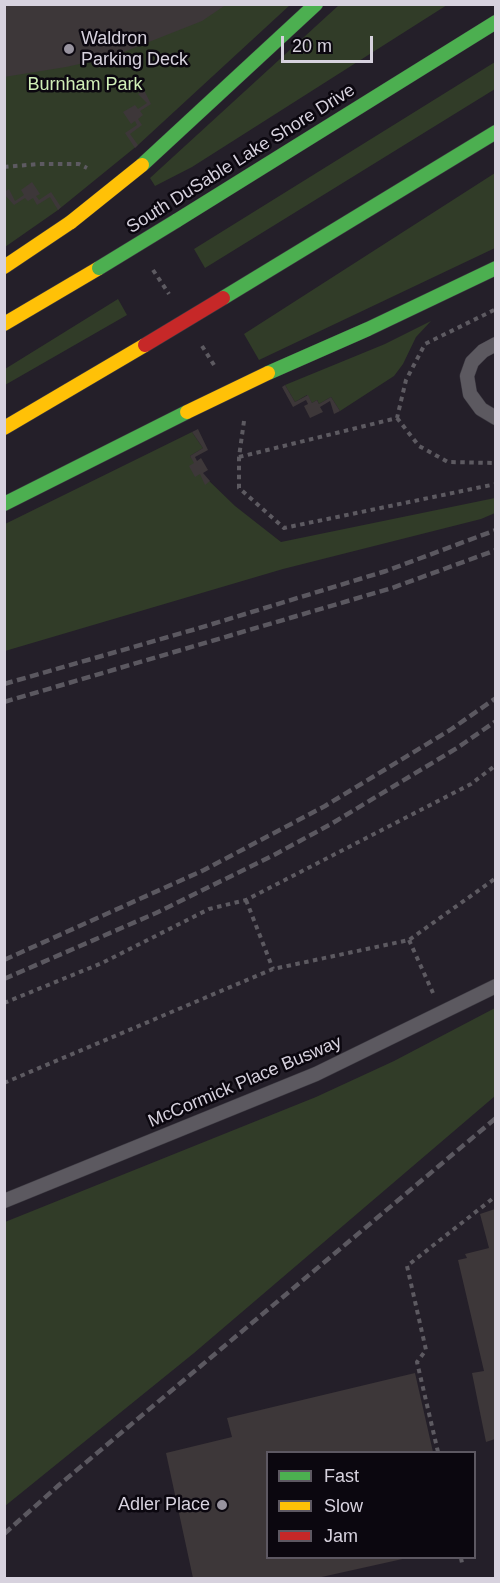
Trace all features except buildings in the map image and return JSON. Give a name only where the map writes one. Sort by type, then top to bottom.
[{"type":"highway","points":[[4,267],[71,222],[142,165],[316,4]]},
{"type":"highway","name":"South DuSable Lake Shore Drive","points":[[4,324],[176,221],[495,22]]},
{"type":"highway","points":[[4,428],[495,132]]},
{"type":"highway","points":[[4,504],[268,373],[368,329],[495,268]]},
{"type":"lane","points":[[495,344],[483,351],[472,362],[467,376],[470,394],[481,409],[495,418]]},
{"type":"lane","name":"McCormick Place Busway","points":[[4,1201],[316,1074],[495,986]]},
{"type":"path","points":[[4,167],[79,164],[90,170]]},
{"type":"path","points":[[152,268],[171,298]]},
{"type":"path","points":[[397,418],[406,380],[425,344],[495,309]]},
{"type":"path","points":[[196,338],[215,368]]},
{"type":"path","points":[[244,414],[239,457],[239,488],[284,528],[495,484]]},
{"type":"path","points":[[239,457],[397,418]]},
{"type":"path","points":[[397,418],[419,446],[447,462],[495,463]]},
{"type":"path","points":[[4,1003],[102,963],[209,909],[246,900],[471,784],[495,765]]},
{"type":"path","points":[[4,1083],[273,969],[409,940],[495,878]]},
{"type":"path","points":[[246,900],[273,969]]},
{"type":"path","points":[[409,940],[442,1013]]},
{"type":"path","points":[[438,1451],[417,1362],[426,1350],[407,1266],[495,1196]]},
{"type":"green space","name":"Burnham Park","points":[[5,5],[290,5],[138,145],[58,210],[5,247]]},
{"type":"green space","points":[[339,5],[447,5],[192,167],[155,186],[150,178]]},
{"type":"green space","points":[[495,62],[495,89],[205,268],[194,249]]},
{"type":"green space","points":[[495,173],[495,248],[259,360],[244,334]]},
{"type":"green space","points":[[118,299],[127,315],[5,385],[5,369]]},
{"type":"green space","points":[[431,321],[416,337],[403,364],[394,376],[340,411],[331,397],[319,404],[317,400],[312,403],[307,395],[295,402],[285,385],[385,344]]},
{"type":"green space","points":[[192,432],[203,448],[190,456],[205,477],[235,506],[281,542],[495,498],[495,513],[481,519],[283,569],[5,651],[5,524]]},
{"type":"green space","points":[[495,1008],[495,1096],[194,1353],[5,1506],[5,1222],[316,1097],[394,1061]]},
{"type":"railway","points":[[4,684],[386,571],[496,530]]},
{"type":"railway","points":[[4,702],[392,588],[496,550]]},
{"type":"railway","points":[[4,960],[204,870],[325,806],[450,730],[496,698]]},
{"type":"railway","points":[[4,979],[156,913],[274,855],[331,824],[457,748],[496,721]]},
{"type":"railway","points":[[4,1534],[59,1485],[496,1118]]},
{"type":"traffic: fast","points":[[142,165],[316,4]]},
{"type":"traffic: fast","points":[[176,221],[496,22]]},
{"type":"traffic: fast","points":[[223,298],[496,132]]},
{"type":"traffic: fast","points":[[99,268],[176,221]]},
{"type":"traffic: fast","points":[[268,373],[368,329],[496,268]]},
{"type":"traffic: fast","points":[[4,504],[187,412]]},
{"type":"traffic: slow","points":[[71,222],[142,165]]},
{"type":"traffic: slow","points":[[4,267],[71,222]]},
{"type":"traffic: slow","points":[[4,324],[99,268]]},
{"type":"traffic: slow","points":[[4,428],[145,345]]},
{"type":"traffic: slow","points":[[187,412],[268,373]]},
{"type":"traffic: jam","points":[[145,345],[223,298]]},
{"type":"place","name":"Waldron Parking Deck","points":[[69,49]]},
{"type":"place","name":"Adler Place","points":[[222,1505]]}]
